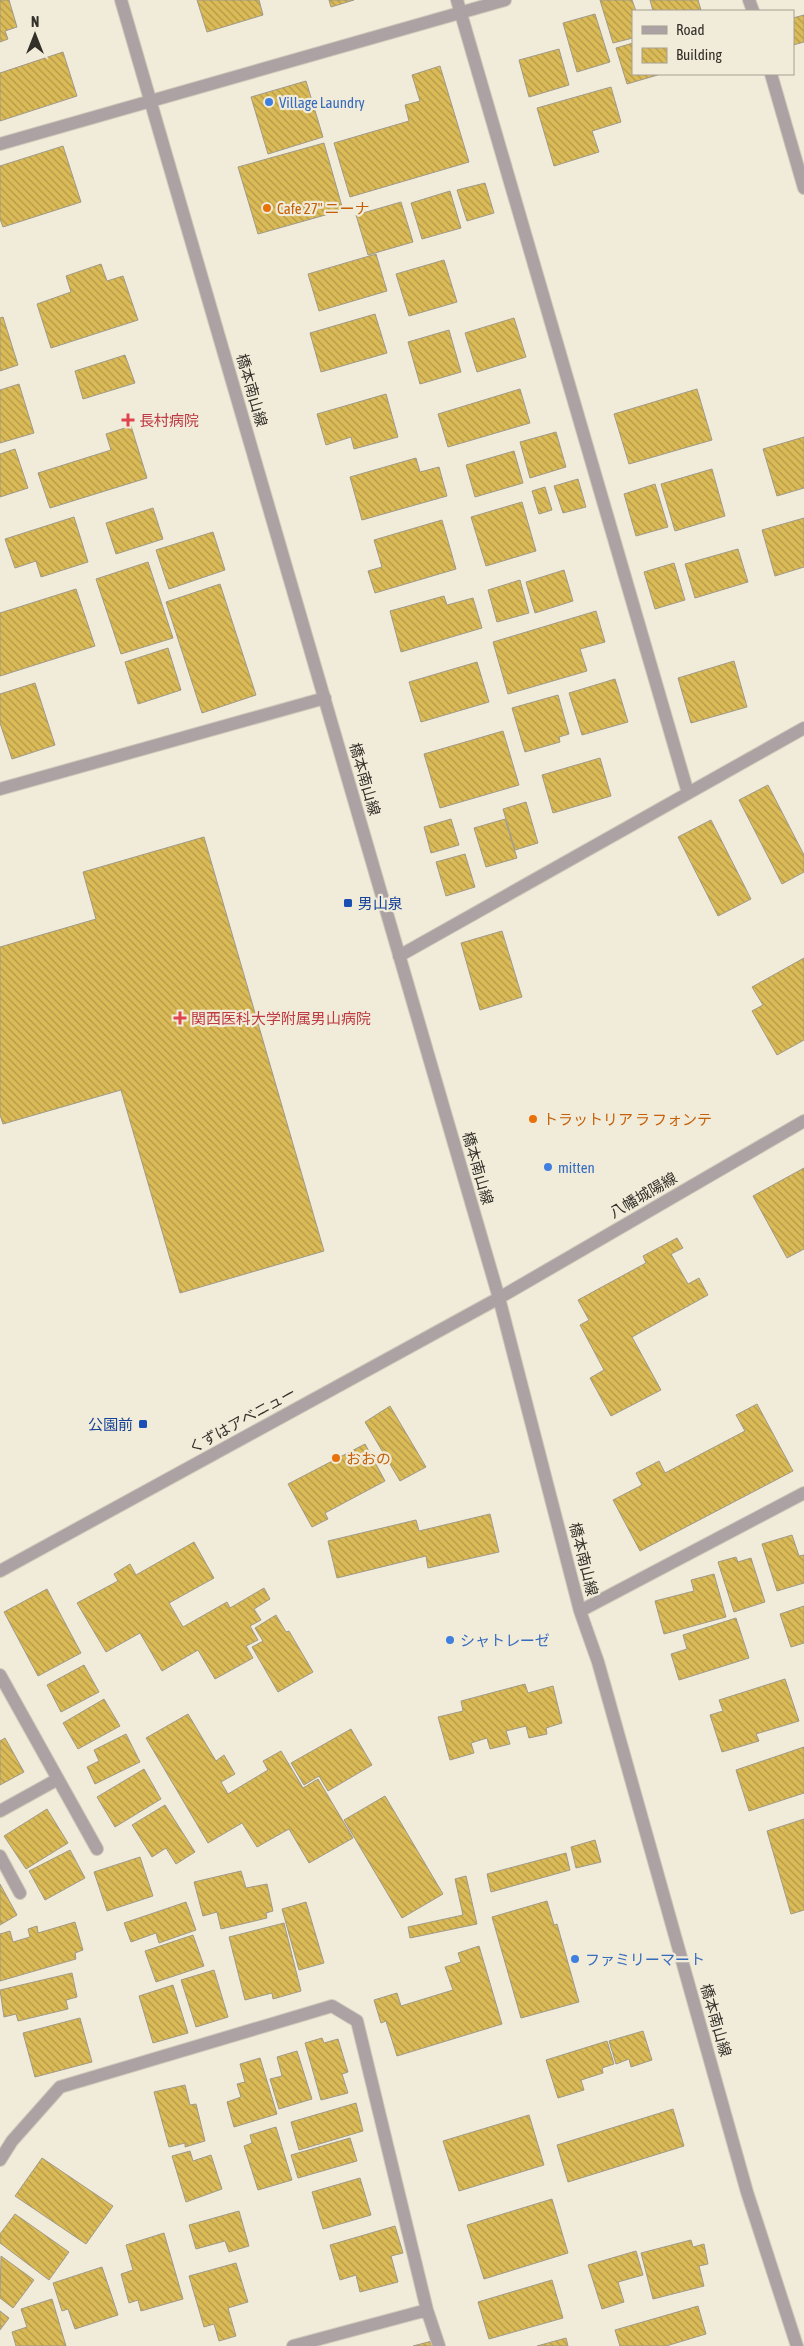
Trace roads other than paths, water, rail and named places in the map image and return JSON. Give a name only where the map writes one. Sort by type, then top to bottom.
[{"type":"street","name":"橋本南山線","points":[[122,0],[499,1298],[580,1611],[600,1671],[747,2192],[797,2346]]},
{"type":"street","points":[[457,0],[688,793]]},
{"type":"street","points":[[0,144],[505,0]]},
{"type":"street","points":[[771,75],[804,188]]},
{"type":"street","points":[[0,789],[325,698]]},
{"type":"street","points":[[399,956],[804,728]]},
{"type":"street","name":"八幡城陽線","points":[[499,1298],[804,1121]]},
{"type":"street","name":"くずはアベニュー","points":[[0,1570],[499,1298]]},
{"type":"street","points":[[580,1611],[804,1493]]},
{"type":"street","points":[[0,1675],[97,1849]]},
{"type":"street","points":[[0,1811],[58,1779]]},
{"type":"street","points":[[0,1856],[20,1892]]},
{"type":"street","points":[[0,2160],[12,2141],[60,2087],[332,2006],[357,2022],[428,2310],[439,2346]]},
{"type":"street","points":[[293,2346],[428,2310]]},
{"type":"place","name":"Village Laundry","points":[[269,102]]},
{"type":"place","name":"Cafe 27\" ニーナ","points":[[267,208]]},
{"type":"place","name":"長村病院","points":[[128,420]]},
{"type":"place","name":"男山泉","points":[[348,903]]},
{"type":"place","name":"関西医科大学附属男山病院","points":[[180,1018]]},
{"type":"place","name":"トラットリア ラ フォンテ","points":[[533,1119]]},
{"type":"place","name":"mitten","points":[[548,1167]]},
{"type":"place","name":"公園前","points":[[143,1424]]},
{"type":"place","name":"おおの","points":[[336,1458]]},
{"type":"place","name":"シャトレーゼ","points":[[450,1640]]},
{"type":"place","name":"ファミリーマート","points":[[575,1959]]}]
